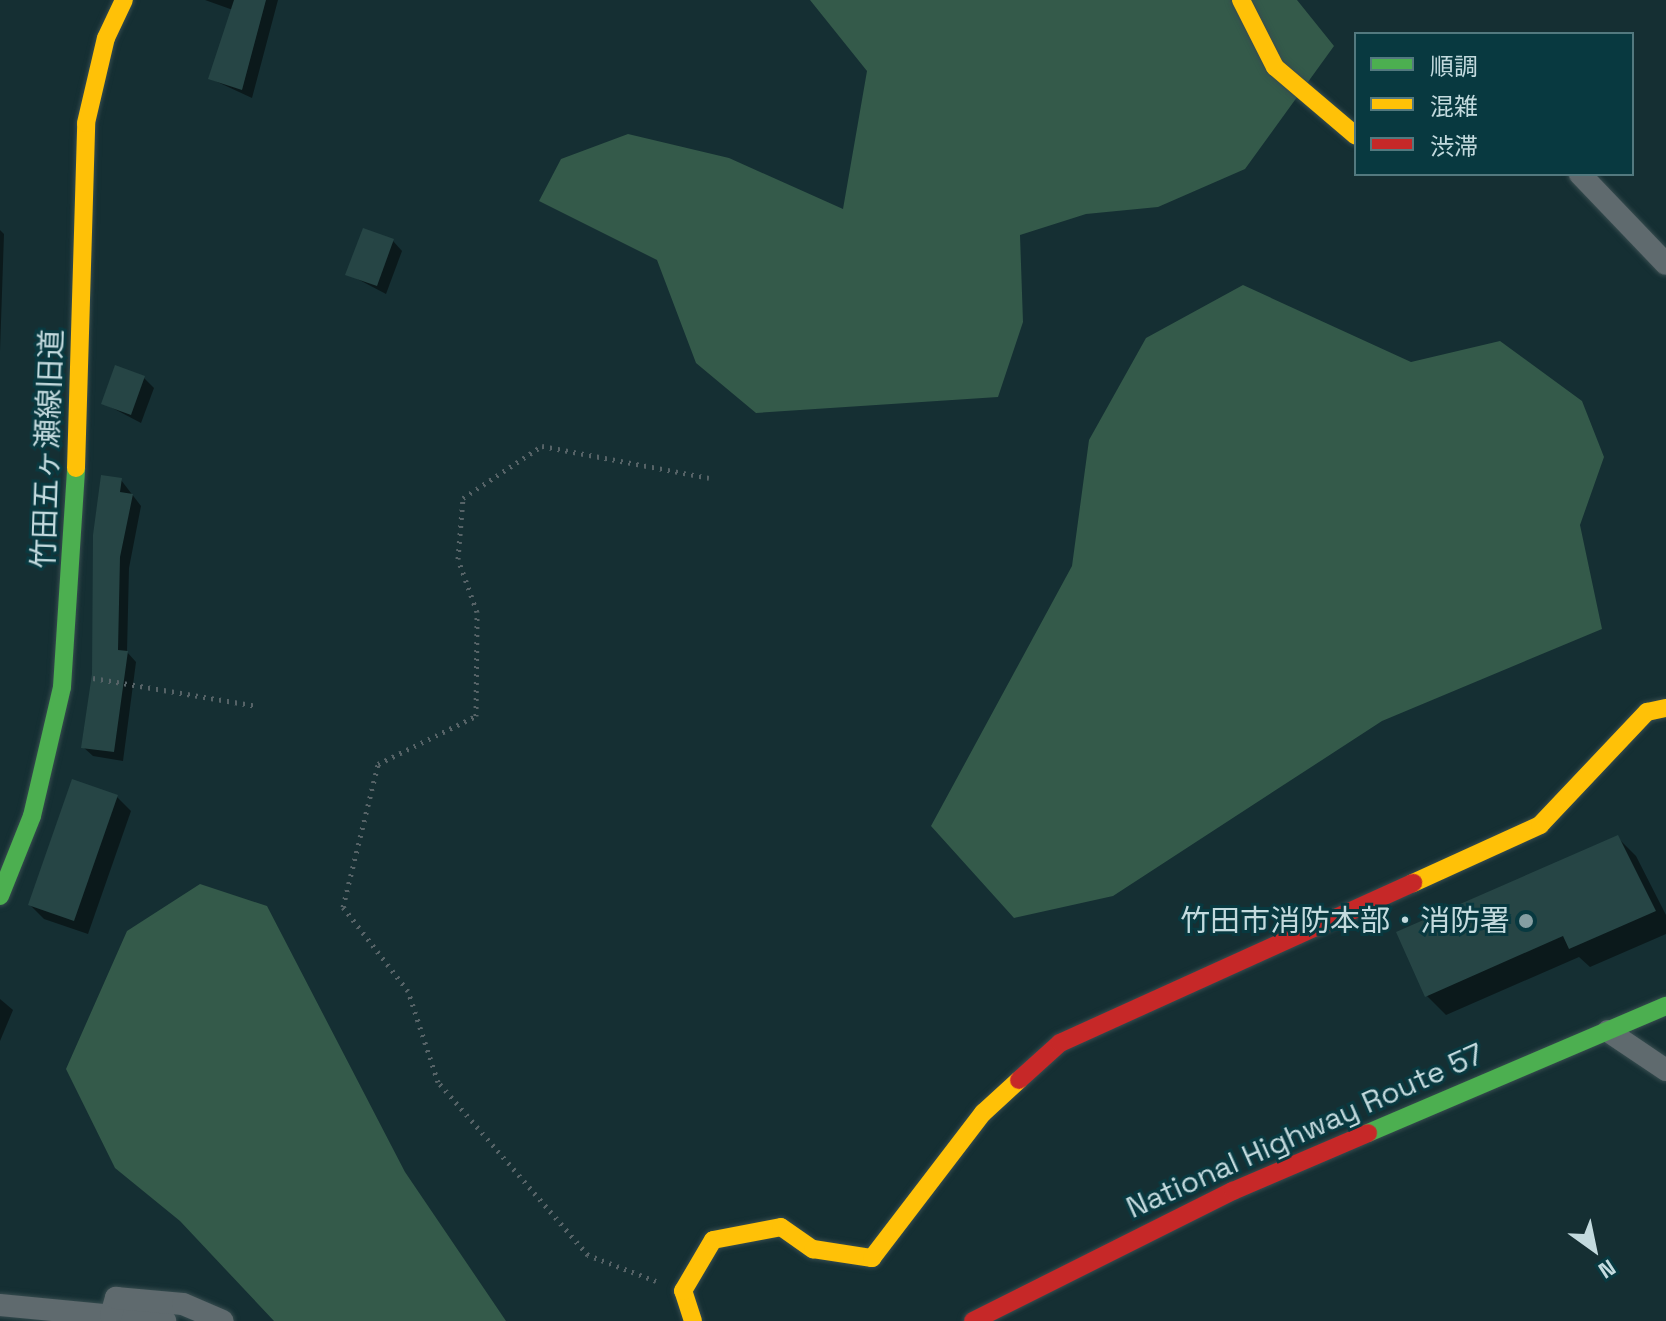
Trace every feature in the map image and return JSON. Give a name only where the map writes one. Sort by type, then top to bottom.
[{"type":"main road","name":"竹田五ヶ瀬線旧道","points":[[0,896],[32,816],[66,661],[86,123],[106,38],[124,0]]},
{"type":"main road","points":[[1241,0],[1275,67],[1354,134]]},
{"type":"main road","points":[[693,1321],[683,1291],[713,1240],[781,1227],[813,1249],[872,1258],[983,1113],[1060,1043],[1540,825],[1647,712],[1666,708]]},
{"type":"main road","name":"National Highway Route 57","points":[[973,1321],[1233,1191],[1666,1006]]},
{"type":"street","points":[[1582,176],[1666,264]]},
{"type":"street","points":[[1608,1031],[1666,1070]]},
{"type":"street","points":[[111,1315],[116,1298],[183,1304],[223,1321]]},
{"type":"street","points":[[0,1305],[165,1321]]},
{"type":"path","points":[[683,1291],[588,1255],[438,1082],[408,991],[343,907],[378,764],[476,716],[477,612],[458,559],[463,498],[542,446],[657,474],[709,478]]},
{"type":"path","points":[[81,675],[256,706]]},
{"type":"green space","points":[[810,0],[1297,0],[1334,46],[1245,169],[1158,207],[1086,214],[1020,235],[1023,322],[998,397],[756,413],[696,363],[657,260],[539,201],[561,159],[628,134],[729,158],[843,209],[867,71]]},
{"type":"green space","points":[[1243,285],[1411,362],[1500,341],[1582,401],[1604,457],[1580,525],[1602,629],[1382,721],[1113,896],[1014,918],[931,826],[1072,566],[1089,440],[1146,338]]},
{"type":"green space","points":[[200,884],[267,906],[405,1172],[506,1321],[274,1321],[180,1221],[115,1168],[66,1069],[127,931]]},
{"type":"building","points":[[234,0],[266,0],[242,90],[208,79]]},
{"type":"building","points":[[363,228],[394,239],[377,286],[345,275]]},
{"type":"building","points":[[115,365],[145,376],[131,415],[101,404]]},
{"type":"building","points":[[101,475],[122,478],[120,492],[133,494],[120,557],[118,650],[128,651],[114,752],[81,748],[92,674],[93,535]]},
{"type":"building","points":[[72,779],[118,795],[74,921],[28,905]]},
{"type":"building","name":"竹田市消防本部・消防署","points":[[1618,835],[1656,911],[1569,949],[1563,936],[1425,997],[1396,932]]},
{"type":"traffic: fast","points":[[0,896],[32,816],[62,687],[76,468]]},
{"type":"traffic: fast","points":[[1368,1133],[1666,1006]]},
{"type":"traffic: slow","points":[[76,468],[86,123],[106,38],[124,0]]},
{"type":"traffic: slow","points":[[1241,0],[1275,67],[1354,134]]},
{"type":"traffic: slow","points":[[1413,883],[1540,825],[1647,712],[1666,708]]},
{"type":"traffic: slow","points":[[693,1321],[683,1291],[713,1240],[781,1227],[813,1249],[872,1258],[983,1113],[1019,1080]]},
{"type":"traffic: jam","points":[[1019,1080],[1060,1043],[1413,883]]},
{"type":"traffic: jam","points":[[973,1321],[1233,1191],[1368,1133]]},
{"type":"place","name":"竹田市消防本部・消防署","points":[[1526,921]]}]
